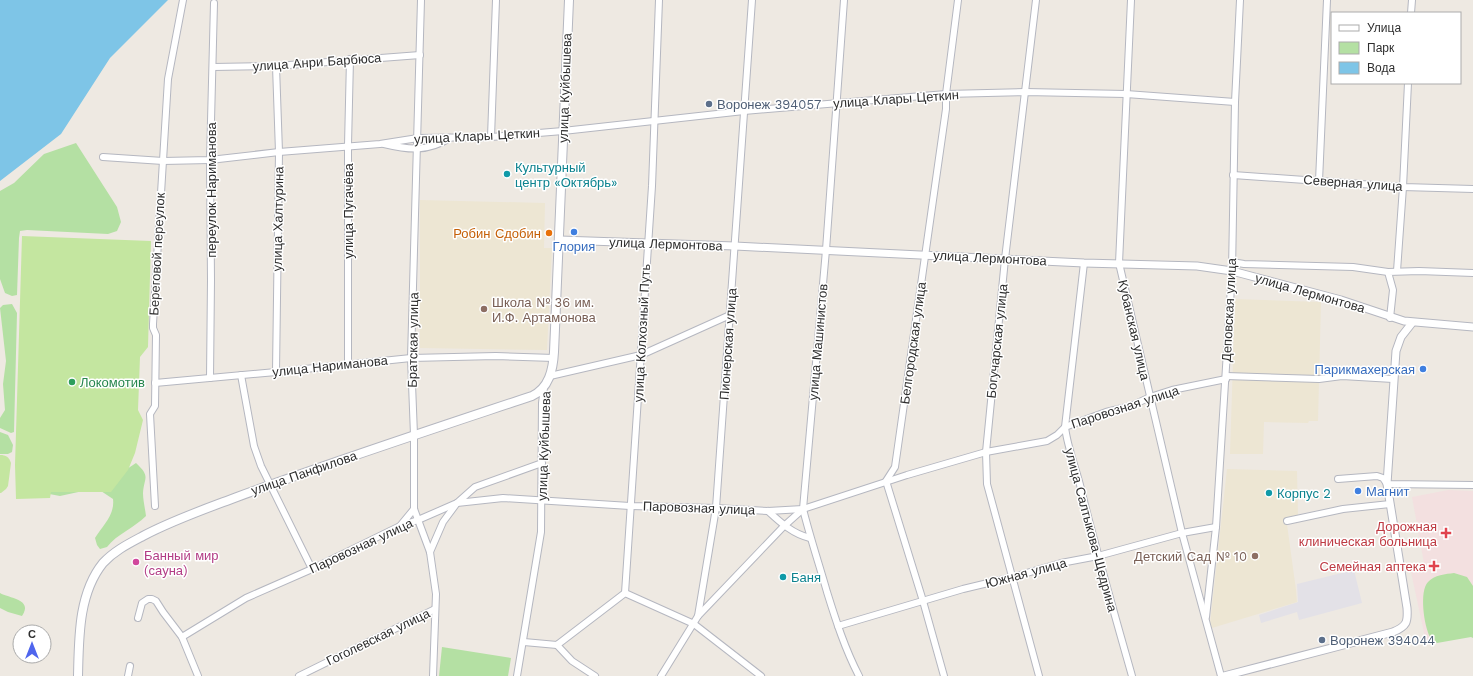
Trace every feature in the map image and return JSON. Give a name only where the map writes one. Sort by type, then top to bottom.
[{"type":"main road","name":"улица Куйбышева","points":[[544,387],[550,376],[554,358],[569,0]]},
{"type":"main road","name":"улица Панфилова","points":[[78,676],[78,639],[87,594],[94,577],[103,564],[123,546],[177,519],[414,435],[532,396],[544,387]]},
{"type":"street","name":"Береговой переулок","points":[[154,506],[150,414],[154,406],[155,383],[156,335],[153,328],[168,80],[183,0]]},
{"type":"street","name":"Братская улица","points":[[421,0],[411,358],[414,435],[414,509],[430,552],[436,594],[433,676]]},
{"type":"street","points":[[490,137],[496,0]]},
{"type":"street","name":"улица Колхозный Путь","points":[[625,593],[647,244],[653,173],[659,0]]},
{"type":"street","name":"Пионерская улица","points":[[661,676],[698,616],[716,508],[752,0]]},
{"type":"street","name":"улица Машинистов","points":[[844,0],[826,250],[803,509],[810,538],[838,626],[858,676]]},
{"type":"street","name":"Белгородская улица","points":[[886,481],[895,467],[946,109],[946,94],[958,0]]},
{"type":"street","name":"Богучарская улица","points":[[1036,0],[1005,259],[986,452],[987,484],[1039,676]]},
{"type":"street","name":"Кубанская улица","points":[[1131,0],[1119,263],[1182,533],[1222,676]]},
{"type":"street","name":"Деповская улица","points":[[1206,620],[1216,527],[1232,271],[1235,102],[1240,0]]},
{"type":"street","points":[[1319,181],[1327,0]]},
{"type":"street","points":[[1411,12],[1412,0]]},
{"type":"street","name":"переулок Нариманова","points":[[210,378],[210,160],[214,3]]},
{"type":"street","name":"улица Анри Барбюса","points":[[213,67],[276,66],[350,59],[420,55]]},
{"type":"street","name":"улица Пугачёва","points":[[348,364],[348,145],[350,59]]},
{"type":"street","name":"улица Халтурина","points":[[276,66],[279,152],[276,372]]},
{"type":"street","points":[[1397,271],[1408,84]]},
{"type":"street","name":"улица Клары Цеткин","points":[[103,157],[163,161],[210,160],[348,145],[380,144],[418,138],[490,137],[563,131],[744,111],[946,94],[1025,92],[1126,94],[1235,102]]},
{"type":"street","points":[[380,144],[418,149],[437,145],[451,137]]},
{"type":"street","name":"Северная улица","points":[[1233,176],[1473,189]]},
{"type":"street","name":"улица Лермонтова","points":[[560,240],[735,246],[1084,263],[1197,266],[1232,271],[1341,300],[1390,318],[1412,323],[1473,327]]},
{"type":"street","points":[[1232,262],[1244,264],[1353,267],[1388,272],[1418,270],[1473,274]]},
{"type":"street","name":"улица Салтыкова-Щедрина","points":[[1084,263],[1065,426],[1067,441],[1080,483],[1098,556],[1132,676]]},
{"type":"street","points":[[1388,272],[1392,290],[1390,318]]},
{"type":"street","points":[[550,376],[641,355],[730,315]]},
{"type":"street","points":[[1222,676],[1388,633],[1400,629],[1405,625],[1407,618],[1406,608],[1388,484],[1394,359],[1397,344],[1404,331],[1412,323]]},
{"type":"street","name":"улица Нариманова","points":[[155,383],[411,358],[496,356],[554,358]]},
{"type":"street","points":[[241,375],[254,446],[261,466],[312,569]]},
{"type":"street","name":"Паровозная улица","points":[[182,637],[246,598],[312,569],[400,526],[457,503],[503,498],[630,506],[768,510],[803,509],[886,481],[986,452],[1047,441],[1057,435],[1065,426],[1106,412],[1131,406],[1150,397],[1172,390],[1226,377],[1319,379],[1342,376],[1393,378]]},
{"type":"street","name":"улица Куйбышева","points":[[518,676],[541,532],[542,403],[544,387]]},
{"type":"street","points":[[532,396],[542,403]]},
{"type":"street","points":[[430,552],[443,522],[457,503],[475,487],[542,463]]},
{"type":"street","points":[[895,467],[907,475]]},
{"type":"street","points":[[1338,479],[1377,476],[1383,478],[1388,484],[1473,485]]},
{"type":"street","points":[[886,481],[923,601],[944,676]]},
{"type":"street","points":[[1287,522],[1343,509],[1390,504]]},
{"type":"street","points":[[400,526],[414,509]]},
{"type":"street","points":[[698,616],[784,526],[803,509]]},
{"type":"street","points":[[768,510],[784,526],[800,535],[810,538]]},
{"type":"street","name":"Южная улица","points":[[838,626],[963,589],[1013,577],[1061,563],[1098,556],[1182,533],[1216,527]]},
{"type":"street","points":[[557,645],[625,593],[694,624],[761,676]]},
{"type":"street","points":[[138,618],[142,603],[152,599],[156,601],[162,612],[182,637],[198,676]]},
{"type":"street","name":"Гоголевская улица","points":[[299,676],[435,609]]},
{"type":"street","points":[[524,642],[557,645],[572,661],[595,676]]},
{"type":"street","points":[[128,676],[130,666]]},
{"type":"shaded area","name":"Школа № 36 им. И.Ф. Артамонова","points":[[420,200],[545,203],[544,248],[552,248],[547,350],[420,348]]},
{"type":"shaded area","points":[[1235,299],[1321,302],[1318,421],[1309,421],[1308,423],[1264,422],[1263,454],[1230,454]]},
{"type":"shaded area","name":"Детский Сад № 10","points":[[1227,469],[1297,471],[1298,516],[1286,517],[1297,602],[1212,628],[1210,624]]},
{"type":"shaded area","name":"Дорожная клиническая больница","points":[[1448,490],[1473,491],[1473,631],[1426,642],[1411,572],[1425,569],[1412,497]]},
{"type":"shaded area","points":[[1354,570],[1362,603],[1299,620],[1297,612],[1261,623],[1259,615],[1298,602],[1297,584]]},
{"type":"green space","points":[[76,143],[117,207],[121,222],[117,231],[108,234],[27,230],[20,231],[17,295],[12,296],[5,293],[0,279],[0,191],[14,183],[44,154]]},
{"type":"green space","points":[[22,236],[151,241],[148,347],[140,357],[138,410],[143,420],[135,453],[128,470],[111,492],[51,492],[50,498],[16,499],[15,465]]},
{"type":"green space","points":[[12,304],[17,313],[14,432],[11,433],[0,428],[0,418],[5,410],[3,384],[6,361],[0,308],[3,305]]},
{"type":"green space","points":[[0,432],[8,435],[13,445],[12,452],[8,454],[0,454]]},
{"type":"green space","points":[[0,455],[7,457],[11,463],[8,486],[1,493],[0,493]]},
{"type":"green space","points":[[136,463],[144,471],[146,477],[143,493],[146,516],[116,538],[107,547],[100,549],[95,538],[110,515],[113,499],[101,491],[83,491],[60,496],[44,493],[124,471]]},
{"type":"green space","points":[[1454,573],[1467,577],[1473,586],[1473,638],[1471,637],[1437,643],[1430,637],[1424,617],[1423,600],[1425,586],[1433,578],[1440,575]]},
{"type":"green space","points":[[0,593],[18,600],[25,606],[22,616],[0,608]]},
{"type":"green space","points":[[442,647],[511,658],[508,676],[439,676]]},
{"type":"water","points":[[0,0],[168,0],[110,58],[61,134],[0,181]]},
{"type":"place","name":"Воронеж 394057","points":[[709,104]]},
{"type":"place","name":"Культурный центр «Октябрь»","points":[[507,174]]},
{"type":"place","name":"Глория","points":[[574,232]]},
{"type":"place","name":"Робин Сдобин","points":[[549,233]]},
{"type":"place","name":"Школа № 36 им. И.Ф. Артамонова","points":[[484,309]]},
{"type":"place","name":"Парикмахерская","points":[[1423,369]]},
{"type":"place","name":"Локомотив","points":[[72,382]]},
{"type":"place","name":"Магнит","points":[[1358,491]]},
{"type":"place","name":"Корпус 2","points":[[1269,493]]},
{"type":"place","name":"Дорожная клиническая больница","points":[[1446,533]]},
{"type":"place","name":"Детский Сад № 10","points":[[1255,556]]},
{"type":"place","name":"Банный мир (сауна)","points":[[136,562]]},
{"type":"place","name":"Семейная аптека","points":[[1434,566]]},
{"type":"place","name":"Баня","points":[[783,577]]},
{"type":"place","name":"Воронеж 394044","points":[[1322,640]]}]
